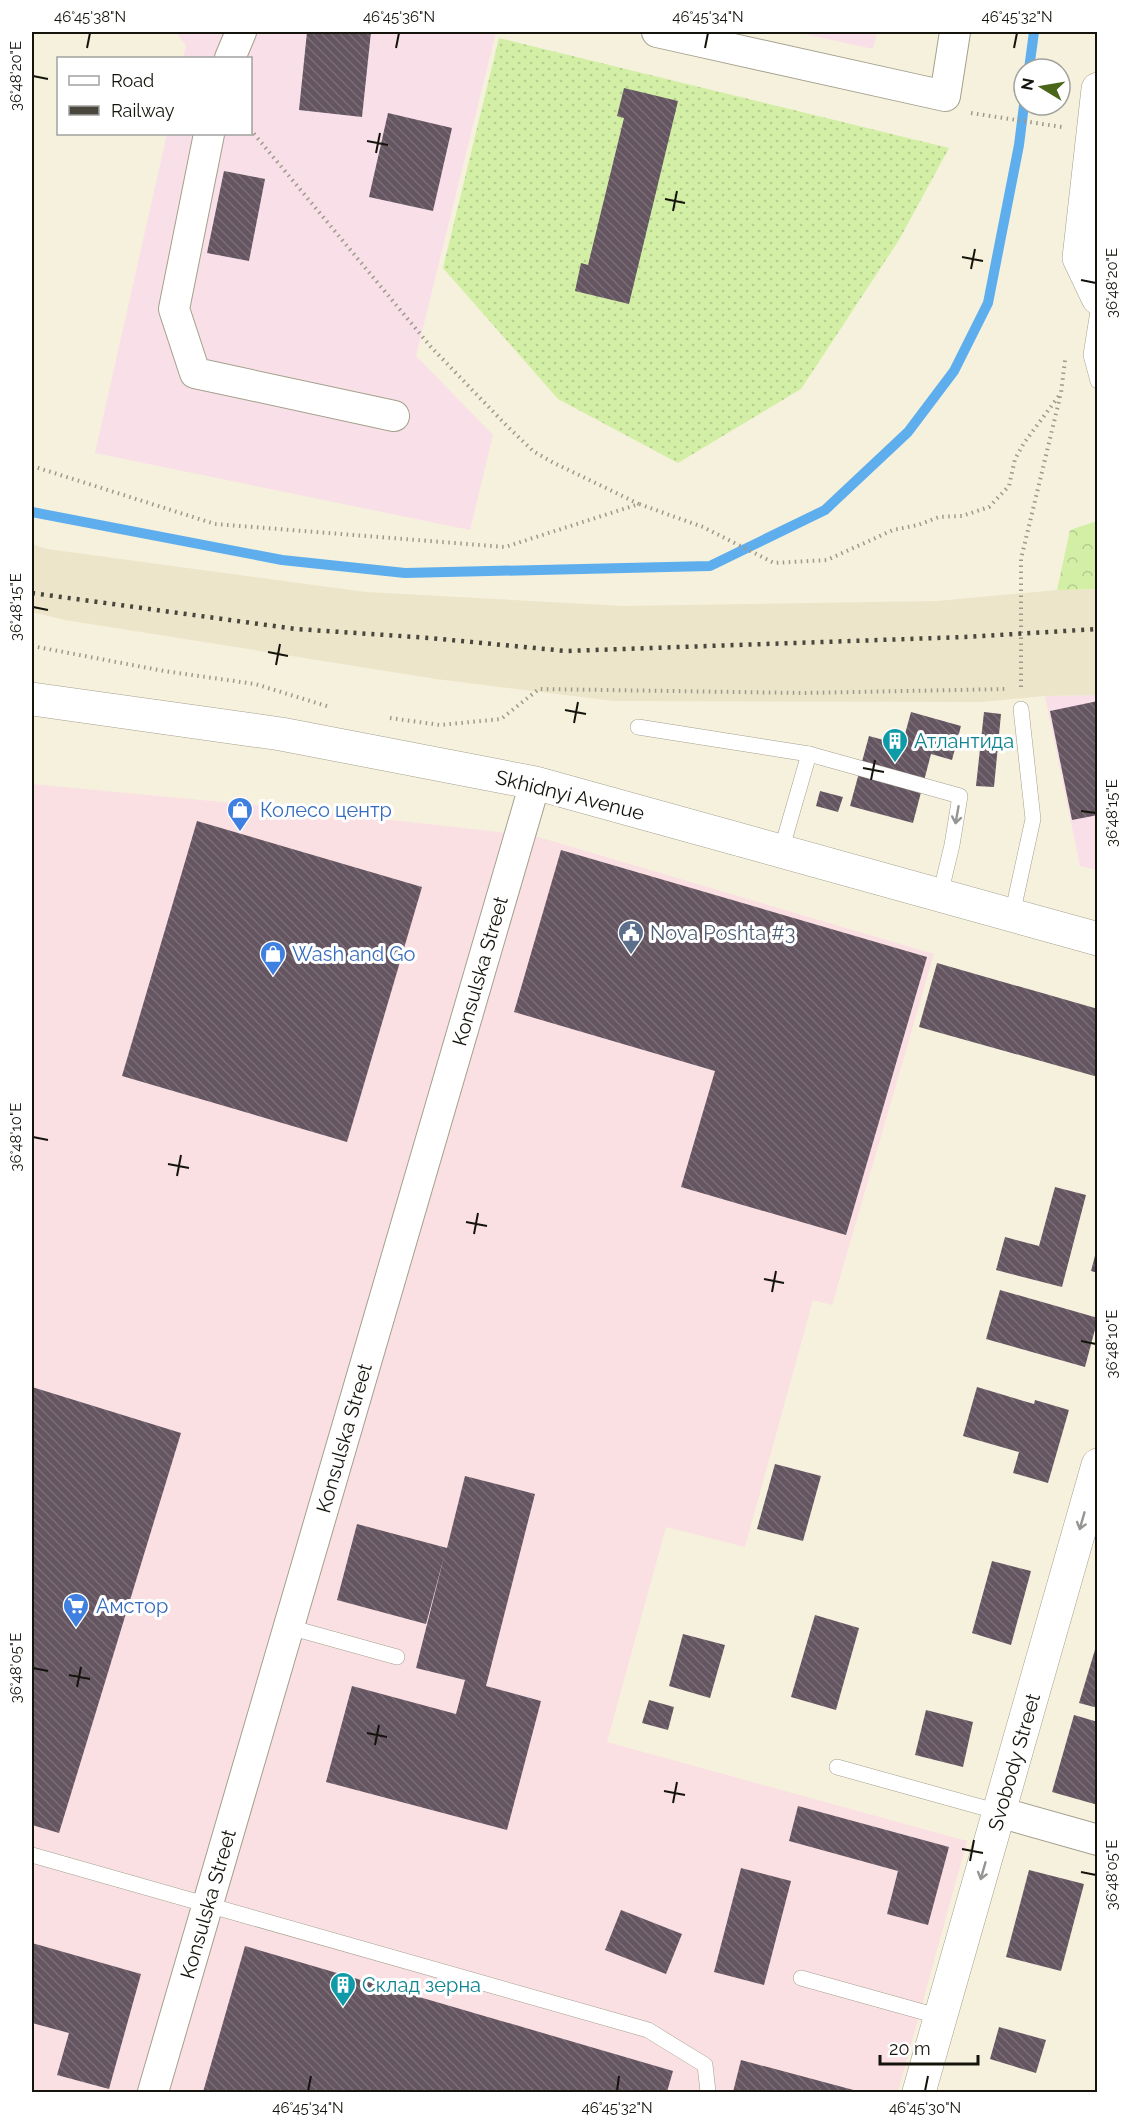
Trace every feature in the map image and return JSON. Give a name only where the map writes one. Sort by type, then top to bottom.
[{"type":"main road","points":[[1098,89],[1079,258],[1098,298]]},
{"type":"main road","name":"Skhidnyi Avenue","points":[[32,699],[281,734],[534,783],[1098,939]]},
{"type":"main road","name":"Svobody Street","points":[[919,2092],[1098,1465]]},
{"type":"street","points":[[230,57],[241,32]]},
{"type":"street","points":[[657,32],[945,96],[955,32]]},
{"type":"street","points":[[209,135],[174,309],[195,373],[394,416]]},
{"type":"street","name":"Konsulska Street","points":[[153,2092],[534,783]]},
{"type":"street","points":[[999,1812],[1098,1840]]},
{"type":"lane","points":[[1098,311],[1091,355],[1098,381]]},
{"type":"lane","points":[[1012,915],[1034,819],[1022,709]]},
{"type":"lane","points":[[638,727],[809,754],[960,796],[952,845],[940,895]]},
{"type":"lane","points":[[781,851],[809,754]]},
{"type":"lane","points":[[289,1627],[397,1657]]},
{"type":"lane","points":[[837,1767],[999,1812]]},
{"type":"lane","points":[[32,1855],[648,2030],[705,2065],[708,2092]]},
{"type":"lane","points":[[801,1978],[941,2017]]},
{"type":"path","points":[[989,116],[1040,124]]},
{"type":"path","points":[[252,131],[431,347],[533,451],[639,504],[703,527],[774,563],[828,560],[893,530],[918,525],[939,517],[962,516],[989,507],[1008,486],[1015,459],[1024,442],[1061,393]]},
{"type":"path","points":[[1022,709],[1021,559],[1061,393],[1066,360]]},
{"type":"path","points":[[32,466],[215,524],[505,548],[639,504]]},
{"type":"path","points":[[32,646],[164,671],[255,684],[340,710]]},
{"type":"path","points":[[384,718],[440,725],[501,719],[539,689],[804,693],[1021,688]]},
{"type":"shaded area","points":[[176,32],[496,32],[416,356],[493,435],[470,530],[95,453],[167,135],[252,135],[252,57],[183,57],[186,46]]},
{"type":"shaded area","points":[[795,32],[877,32],[873,49]]},
{"type":"shaded area","points":[[32,544],[47,549],[366,592],[623,606],[937,601],[1057,590],[1097,589],[1097,695],[1045,696],[982,702],[614,701],[436,679],[65,620],[32,612]]},
{"type":"shaded area","points":[[1097,695],[1097,870],[1080,866],[1045,696]]},
{"type":"shaded area","points":[[32,784],[265,806],[535,836],[934,954],[832,1305],[813,1300],[745,1547],[666,1527],[607,1742],[967,1841],[898,2092],[32,2092]]},
{"type":"green space","points":[[499,38],[949,148],[899,240],[801,389],[678,463],[558,399],[443,268]]},
{"type":"green space","points":[[1097,521],[1097,589],[1057,590],[1070,530]]},
{"type":"building","points":[[307,32],[371,32],[362,117],[299,110]]},
{"type":"building","points":[[624,88],[678,101],[629,304],[575,291],[581,263],[588,265],[624,118],[617,116]]},
{"type":"building","points":[[388,113],[452,128],[433,211],[369,197]]},
{"type":"building","points":[[224,171],[265,179],[249,261],[207,253]]},
{"type":"building","points":[[1098,701],[1098,815],[1072,820],[1050,711]]},
{"type":"building","name":"Атлантида","points":[[911,712],[961,726],[952,760],[931,754],[913,823],[850,806],[869,736],[902,745]]},
{"type":"building","points":[[984,712],[1001,714],[994,787],[976,786]]},
{"type":"building","points":[[820,791],[843,797],[838,812],[816,806]]},
{"type":"building","name":"Wash and Go","points":[[197,821],[422,887],[347,1142],[122,1076]]},
{"type":"building","points":[[561,850],[927,957],[846,1235],[681,1187],[715,1071],[514,1012]]},
{"type":"building","points":[[937,963],[1098,1009],[1098,1077],[919,1027]]},
{"type":"building","points":[[1055,1187],[1086,1195],[1062,1287],[996,1270],[1005,1237],[1039,1246]]},
{"type":"building","points":[[1098,1248],[1098,1273],[1091,1271]]},
{"type":"building","points":[[1000,1290],[1098,1318],[1085,1367],[986,1339]]},
{"type":"building","name":"Амстор","points":[[32,1387],[181,1433],[59,1833],[32,1825]]},
{"type":"building","points":[[977,1387],[1034,1404],[1035,1400],[1069,1410],[1048,1483],[1013,1473],[1019,1452],[963,1436]]},
{"type":"building","points":[[775,1464],[821,1476],[803,1541],[757,1529]]},
{"type":"building","points":[[465,1476],[535,1494],[486,1686],[541,1701],[507,1830],[326,1782],[352,1686],[456,1714],[465,1680],[416,1668],[445,1553],[426,1624],[337,1600],[357,1524],[447,1548]]},
{"type":"building","points":[[992,1561],[1031,1571],[1011,1645],[972,1633]]},
{"type":"building","points":[[815,1615],[859,1628],[836,1710],[791,1697]]},
{"type":"building","points":[[683,1634],[725,1645],[710,1698],[669,1686]]},
{"type":"building","points":[[1098,1643],[1098,1708],[1079,1703]]},
{"type":"building","points":[[649,1700],[674,1707],[668,1730],[642,1723]]},
{"type":"building","points":[[926,1710],[973,1722],[963,1767],[915,1755]]},
{"type":"building","points":[[1074,1715],[1098,1722],[1098,1805],[1052,1792]]},
{"type":"building","points":[[798,1806],[949,1847],[928,1925],[887,1914],[898,1871],[789,1841]]},
{"type":"building","points":[[741,1868],[791,1881],[764,1985],[714,1972]]},
{"type":"building","points":[[1029,1870],[1084,1884],[1061,1971],[1006,1957]]},
{"type":"building","points":[[621,1910],[682,1934],[666,1974],[605,1950]]},
{"type":"building","points":[[32,1943],[141,1974],[109,2089],[57,2075],[69,2033],[32,2023]]},
{"type":"building","name":"Склад зерна","points":[[245,1946],[673,2071],[667,2092],[203,2092]]},
{"type":"building","points":[[999,2027],[1046,2040],[1036,2073],[990,2059]]},
{"type":"building","points":[[741,2060],[861,2092],[733,2092]]},
{"type":"waterway","points":[[1031,57],[1034,32]]},
{"type":"waterway","points":[[32,512],[282,560],[405,573],[710,566],[825,510],[908,432],[954,371],[988,303],[1022,117]]},
{"type":"railway","points":[[32,593],[296,629],[430,638],[566,651],[965,637],[1098,629]]},
{"type":"place","name":"Атлантида","points":[[895,764]]},
{"type":"place","name":"Колесо центр","points":[[240,833]]},
{"type":"place","name":"Nova Poshta #3","points":[[631,956]]},
{"type":"place","name":"Wash and Go","points":[[273,977]]},
{"type":"place","name":"Амстор","points":[[76,1629]]},
{"type":"place","name":"Склад зерна","points":[[343,2008]]}]
